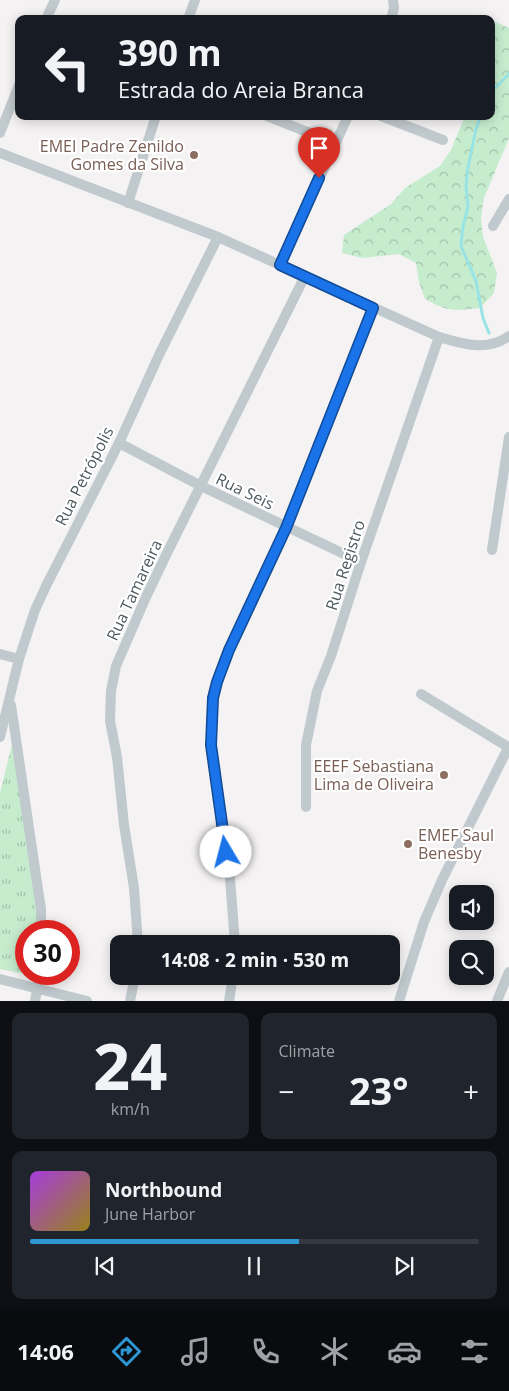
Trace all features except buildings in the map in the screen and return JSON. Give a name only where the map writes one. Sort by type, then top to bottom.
[{"type":"street","points":[[48,15],[55,0]]},
{"type":"street","points":[[189,15],[195,0]]},
{"type":"street","points":[[392,15],[394,0]]},
{"type":"street","points":[[0,133],[15,95]]},
{"type":"street","points":[[128,203],[155,120]]},
{"type":"street","points":[[277,120],[335,143]]},
{"type":"street","points":[[280,265],[346,120]]},
{"type":"street","points":[[390,120],[443,140]]},
{"type":"street","points":[[0,152],[218,237],[439,337],[472,346],[482,346],[503,340],[509,336]]},
{"type":"street","points":[[493,226],[509,199]]},
{"type":"street","name":"Rua Petrópolis","points":[[0,737],[19,660],[35,610],[119,443],[159,355],[218,237]]},
{"type":"street","name":"Rua Tamareira","points":[[137,935],[134,888],[124,825],[117,757],[110,721],[111,691],[116,666],[139,612],[305,276]]},
{"type":"street","points":[[234,935],[230,878],[212,755],[213,698],[220,671],[286,528],[373,308]]},
{"type":"street","name":"Rua Registro","points":[[306,807],[306,745],[318,691],[439,337]]},
{"type":"street","points":[[492,550],[509,437]]},
{"type":"street","name":"Rua Seis","points":[[119,443],[286,528],[361,562]]},
{"type":"street","points":[[0,654],[19,660]]},
{"type":"street","points":[[399,1001],[424,922],[442,880],[509,746],[421,694]]},
{"type":"street","points":[[10,696],[42,920]]},
{"type":"street","points":[[497,1001],[509,972]]},
{"type":"street","points":[[0,980],[87,1001]]},
{"type":"street","points":[[35,1001],[38,985]]},
{"type":"street","points":[[130,1001],[133,985]]},
{"type":"street","points":[[229,1001],[232,985]]},
{"type":"green space","points":[[495,22],[509,28],[509,138],[484,198],[481,217],[483,237],[497,273],[494,293],[480,308],[452,310],[425,299],[419,282],[416,263],[399,254],[362,258],[342,253],[344,235],[391,204],[405,188],[440,166],[451,150],[463,120],[495,120]]},
{"type":"green space","points":[[18,720],[39,920],[15,920],[15,972],[0,969],[0,793]]},
{"type":"waterway","points":[[495,88],[509,74]]},
{"type":"waterway","points":[[479,120],[468,167],[466,186],[468,207],[463,226],[461,246],[476,281],[483,318],[489,333]]},
{"type":"place","name":"EMEI Padre Zenildo Gomes da Silva","points":[[194,155]]},
{"type":"place","name":"EEEF Sebastiana Lima de Oliveira","points":[[444,775]]},
{"type":"place","name":"EMEF Saul Benesby","points":[[408,844]]},
{"type":"route","points":[[226,852],[211,745],[213,698],[217,682],[229,650],[286,528],[373,308],[280,265],[319,178]]}]
